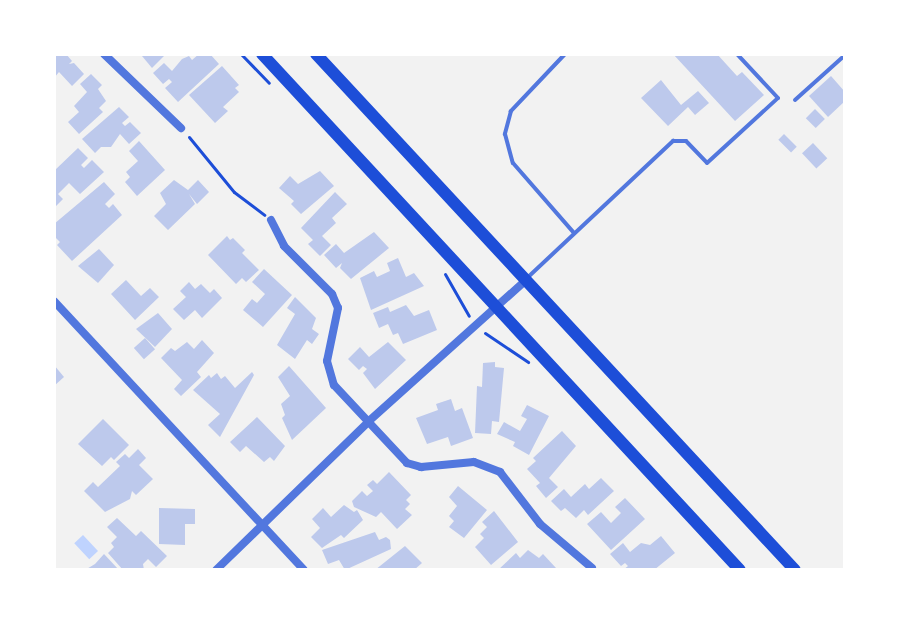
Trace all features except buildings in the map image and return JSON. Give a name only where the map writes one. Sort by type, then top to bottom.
[{"type":"main road","points":[[262,54],[740,570]]},
{"type":"main road","points":[[316,54],[795,570]]},
{"type":"street","points":[[104,54],[181,128]]},
{"type":"street","points":[[271,220],[284,246],[332,294],[338,308],[327,361],[334,385],[407,463],[421,467],[474,462],[500,472],[540,524],[592,568]]},
{"type":"street","points":[[216,570],[369,421],[525,281]]},
{"type":"street","points":[[54,301],[304,570]]},
{"type":"lane","points":[[565,54],[511,111],[505,134],[513,163],[575,233]]},
{"type":"lane","points":[[525,281],[673,141],[686,141],[707,163],[778,98],[737,54]]},
{"type":"lane","points":[[795,100],[845,55]]},
{"type":"path","points":[[181,128],[234,192],[271,220]]},
{"type":"water","points":[[83,535],[98,551],[89,559],[74,543]]}]
